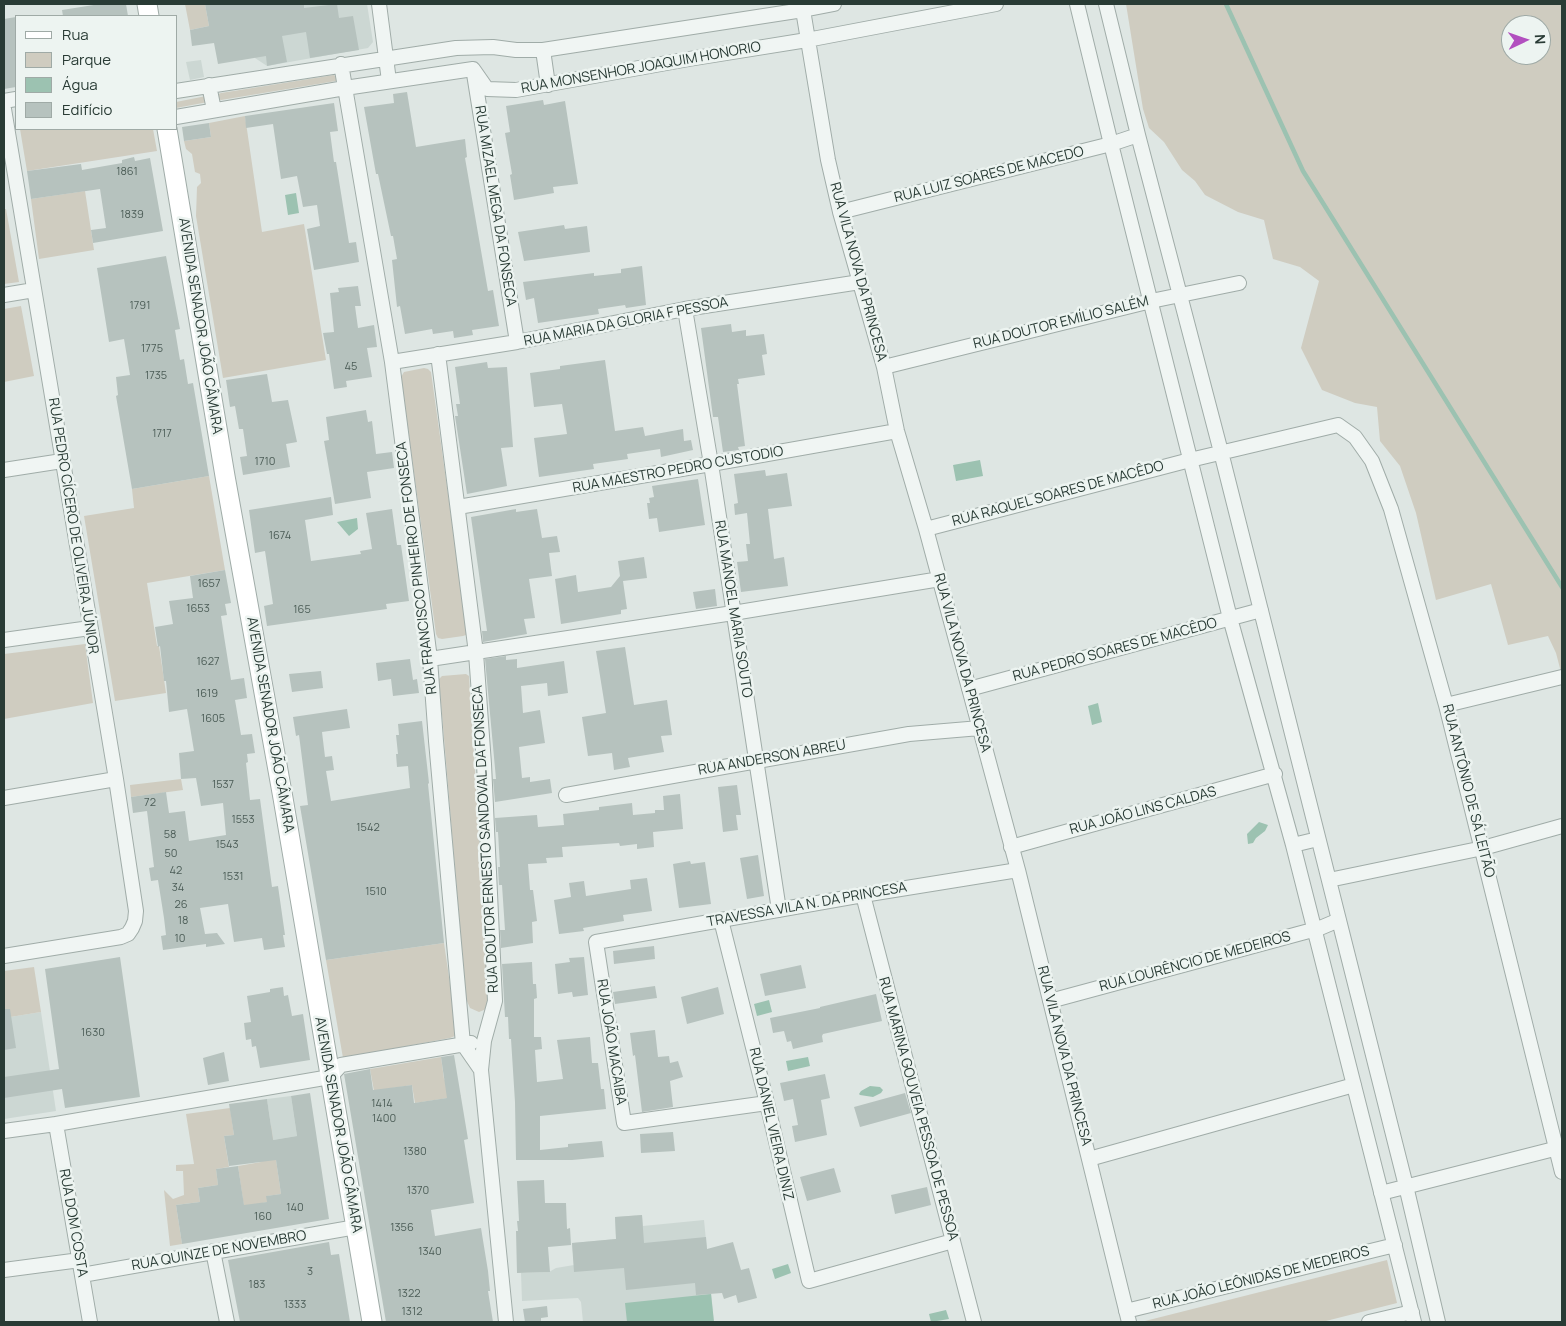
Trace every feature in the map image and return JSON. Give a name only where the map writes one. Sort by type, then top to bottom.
[{"type":"main road","name":"AVENIDA SENADOR JOÃO CÂMARA","points":[[167,130],[225,476],[283,798],[372,1322]]},
{"type":"street","points":[[379,4],[388,81]]},
{"type":"street","points":[[178,90],[456,48],[493,47],[516,50],[543,50],[802,7],[834,4]]},
{"type":"street","name":"RUA MONSENHOR JOAQUIM HONORIO","points":[[473,69],[487,90],[516,90],[807,40],[996,4]]},
{"type":"street","points":[[1077,4],[1230,618],[1275,774],[1413,1317],[1370,1322]]},
{"type":"street","points":[[1106,4],[1179,296],[1261,610],[1406,1186],[1438,1322]]},
{"type":"street","name":"RUA VILA NOVA DA PRINCESA","points":[[802,7],[828,160],[840,212],[884,367],[897,430],[940,579],[1018,870],[1128,1317]]},
{"type":"street","points":[[543,50],[548,85]]},
{"type":"street","name":"RUA FRANCISCO PINHEIRO DE FONSECA","points":[[342,64],[392,362],[430,658],[463,1044],[480,1070]]},
{"type":"street","points":[[178,117],[388,81],[473,69]]},
{"type":"street","name":"RUA MIZAEL MEGA DA FONSECA","points":[[473,69],[517,342]]},
{"type":"street","points":[[209,85],[214,110]]},
{"type":"street","name":"RUA PEDRO CÍCERO DE OLIVEIRA JÚNIOR","points":[[4,109],[116,779],[136,911],[132,928],[128,934],[121,937],[4,956]]},
{"type":"street","name":"RUA LUIZ SOARES DE MACEDO","points":[[840,212],[1111,144],[1138,135]]},
{"type":"street","name":"RUA MARIA DA GLORIA F PESSOA","points":[[392,362],[517,342],[685,309],[860,282]]},
{"type":"street","name":"RUA DOUTOR EMÍLIO SALÉM","points":[[884,367],[1151,301],[1239,283]]},
{"type":"street","points":[[4,295],[34,290]]},
{"type":"street","name":"RUA MANOEL MARIA SOUTO","points":[[685,309],[711,464],[732,613],[779,910]]},
{"type":"street","name":"RUA DOUTOR ERNESTO SANDOVAL DA FONSECA","points":[[438,354],[476,653],[484,764],[495,1001],[484,1041],[480,1070],[506,1322]]},
{"type":"street","name":"RUA RAQUEL SOARES DE MACÊDO","points":[[926,529],[1221,452],[1338,425]]},
{"type":"street","name":"RUA ANTÔNIO DE SÁ LEITÃO","points":[[1338,425],[1355,437],[1372,461],[1391,509],[1446,705],[1560,1148],[1562,1172]]},
{"type":"street","name":"RUA MAESTRO PEDRO CUSTODIO","points":[[458,507],[897,430]]},
{"type":"street","points":[[4,470],[62,461]]},
{"type":"street","points":[[430,658],[476,653],[940,579]]},
{"type":"street","name":"RUA PEDRO SOARES DE MACÊDO","points":[[969,689],[1261,610]]},
{"type":"street","points":[[4,640],[90,628]]},
{"type":"street","points":[[1446,705],[1562,677]]},
{"type":"street","name":"RUA ANDERSON ABREU","points":[[566,795],[909,734],[980,728]]},
{"type":"street","name":"RUA JOÃO LINS CALDAS","points":[[1011,847],[1275,774]]},
{"type":"street","points":[[4,798],[116,779]]},
{"type":"street","points":[[1329,880],[1482,848],[1562,826]]},
{"type":"street","points":[[1293,845],[1318,838]]},
{"type":"street","name":"TRAVESSA VILA N. DA PRINCESA","points":[[596,942],[1018,870]]},
{"type":"street","name":"RUA MARINA GOUVEIA PESSOA DE PESSOA","points":[[863,895],[974,1322]]},
{"type":"street","name":"RUA DANIEL VIEIRA DINIZ","points":[[721,920],[809,1281],[953,1241]]},
{"type":"street","name":"RUA LOURÊNCIO DE MEDEIROS","points":[[1050,1001],[1315,930],[1339,920]]},
{"type":"street","name":"RUA JOÃO MACAIBA","points":[[596,942],[624,1124],[767,1103]]},
{"type":"street","points":[[4,1131],[56,1124],[330,1076],[342,1065],[484,1041]]},
{"type":"street","points":[[1089,1159],[1354,1085]]},
{"type":"street","name":"RUA DOM COSTA","points":[[56,1124],[90,1322]]},
{"type":"street","points":[[1381,1192],[1560,1148]]},
{"type":"street","name":"RUA QUINZE DE NOVEMBRO","points":[[82,1275],[356,1227]]},
{"type":"street","name":"RUA JOÃO LEÔNIDAS DE MEDEIROS","points":[[1128,1317],[1394,1245]]},
{"type":"street","points":[[213,1251],[227,1322]]},
{"type":"street","points":[[4,1270],[80,1260]]},
{"type":"shaded area","points":[[261,4],[367,4],[373,42],[368,48],[267,66],[255,58],[247,6]]},
{"type":"shaded area","points":[[201,60],[204,77],[190,80],[186,62]]},
{"type":"shaded area","points":[[41,1012],[56,1111],[4,1119],[4,1018]]},
{"type":"shaded area","points":[[291,1096],[297,1136],[273,1140],[267,1099]]},
{"type":"shaded area","points":[[642,1215],[643,1226],[704,1220],[714,1322],[583,1322],[581,1302],[578,1298],[522,1301],[521,1273],[549,1272],[556,1268],[574,1265],[572,1243],[616,1239],[615,1217]]},
{"type":"green space","points":[[185,4],[205,4],[209,26],[190,30]]},
{"type":"green space","points":[[1126,4],[1562,4],[1562,676],[1556,653],[1548,636],[1508,645],[1491,584],[1436,600],[1416,513],[1400,466],[1380,441],[1377,407],[1355,403],[1322,390],[1301,348],[1319,281],[1300,267],[1273,259],[1264,220],[1238,212],[1205,195],[1195,181],[1182,170],[1164,142],[1149,128],[1143,109]]},
{"type":"green space","points":[[334,75],[337,78],[336,81],[221,100],[216,95],[221,93]]},
{"type":"green space","points":[[206,96],[208,102],[178,108],[178,102]]},
{"type":"green space","points":[[245,116],[262,232],[304,224],[326,360],[223,378],[196,216],[197,187],[201,183],[200,174],[195,172],[192,154],[186,149],[184,141],[211,137],[209,123]]},
{"type":"green space","points":[[20,130],[153,130],[157,151],[27,171]]},
{"type":"green space","points":[[85,191],[94,250],[39,259],[31,199]]},
{"type":"green space","points":[[4,209],[6,209],[19,282],[4,284]]},
{"type":"green space","points":[[21,306],[34,376],[4,382],[4,309]]},
{"type":"green space","points":[[424,368],[431,372],[467,630],[466,635],[442,639],[438,638],[436,634],[401,377],[404,372]]},
{"type":"green space","points":[[209,476],[225,570],[147,583],[166,693],[115,701],[84,516],[134,508],[132,489]]},
{"type":"green space","points":[[85,644],[93,703],[4,719],[4,654]]},
{"type":"green space","points":[[466,674],[469,676],[489,994],[489,1004],[484,1010],[479,1012],[470,1008],[466,999],[439,679],[442,676]]},
{"type":"green space","points":[[181,779],[183,790],[131,797],[130,785]]},
{"type":"green space","points":[[444,943],[457,1032],[455,1036],[343,1058],[326,960]]},
{"type":"green space","points":[[34,967],[41,1012],[4,1018],[4,971]]},
{"type":"green space","points":[[441,1057],[444,1079],[461,1096],[415,1103],[412,1085],[374,1091],[370,1069]]},
{"type":"green space","points":[[230,1108],[234,1135],[224,1136],[229,1167],[216,1169],[218,1185],[198,1188],[200,1202],[176,1205],[182,1244],[170,1246],[164,1190],[173,1199],[184,1195],[183,1171],[176,1171],[176,1165],[194,1164],[186,1114]]},
{"type":"green space","points":[[271,1125],[281,1194],[267,1196],[267,1202],[244,1207],[238,1166],[261,1162]]},
{"type":"green space","points":[[1387,1260],[1397,1303],[1322,1322],[1141,1322]]},
{"type":"water","points":[[296,193],[299,213],[288,215],[285,195]]},
{"type":"water","points":[[980,460],[983,476],[956,481],[953,465]]},
{"type":"water","points":[[357,518],[358,529],[349,536],[337,522]]},
{"type":"water","points":[[1098,703],[1102,722],[1092,725],[1088,706]]},
{"type":"water","points":[[1259,822],[1268,825],[1265,831],[1253,843],[1248,844],[1247,834]]},
{"type":"water","points":[[769,1000],[772,1012],[757,1016],[754,1004]]},
{"type":"water","points":[[808,1057],[810,1066],[788,1071],[786,1061]]},
{"type":"water","points":[[870,1086],[880,1087],[883,1090],[873,1097],[859,1094],[861,1091]]},
{"type":"water","points":[[788,1264],[791,1273],[775,1279],[772,1269]]},
{"type":"water","points":[[711,1294],[714,1322],[627,1322],[625,1303]]},
{"type":"water","points":[[946,1310],[949,1319],[931,1322],[929,1314]]},
{"type":"building","points":[[100,4],[126,4],[128,15],[63,15],[62,10]]},
{"type":"building","points":[[205,4],[304,4],[304,8],[337,4],[339,18],[353,16],[359,50],[310,58],[306,32],[282,36],[287,62],[267,66],[266,56],[218,64],[214,43],[192,46],[190,30],[209,26]]},
{"type":"building","points":[[15,17],[15,87],[4,89],[4,19]]},
{"type":"building","points":[[407,92],[416,147],[465,139],[467,157],[465,158],[488,291],[493,290],[499,326],[472,330],[473,335],[454,338],[453,331],[433,334],[432,329],[405,334],[400,306],[397,307],[392,260],[397,259],[378,174],[376,174],[364,107],[394,103],[393,94]]},
{"type":"building","points":[[543,100],[544,105],[565,101],[578,184],[553,187],[554,193],[514,200],[505,133],[510,132],[506,106]]},
{"type":"building","points":[[334,103],[338,131],[330,132],[334,162],[336,162],[349,243],[356,242],[359,262],[314,270],[307,229],[320,226],[317,205],[303,207],[297,176],[281,179],[273,124],[246,128],[245,116]]},
{"type":"building","points":[[209,123],[211,137],[184,141],[182,127]]},
{"type":"building","points":[[134,157],[135,161],[150,158],[163,231],[93,243],[91,230],[106,228],[100,189],[31,199],[27,171],[81,164],[82,170],[122,163],[122,160]]},
{"type":"building","points":[[564,225],[565,229],[587,226],[590,252],[524,261],[518,232]]},
{"type":"building","points":[[166,256],[180,329],[175,330],[180,360],[184,359],[188,384],[193,383],[209,476],[132,489],[116,396],[118,395],[116,377],[130,375],[124,339],[109,342],[97,268]]},
{"type":"building","points":[[642,266],[646,305],[626,308],[625,305],[598,309],[599,314],[538,323],[534,298],[526,300],[523,282],[594,273],[594,276],[621,273],[621,269]]},
{"type":"building","points":[[358,286],[361,306],[355,306],[358,328],[374,325],[377,347],[367,348],[372,377],[346,381],[347,387],[334,389],[329,354],[327,354],[323,333],[334,332],[330,293],[339,292],[338,288]]},
{"type":"building","points":[[731,324],[732,332],[746,330],[746,336],[764,334],[767,354],[762,355],[765,375],[738,379],[739,384],[737,384],[745,446],[738,447],[739,450],[723,452],[718,417],[713,417],[701,328]]},
{"type":"building","points":[[605,360],[615,431],[643,427],[645,436],[683,429],[684,441],[691,440],[693,450],[661,457],[660,449],[627,454],[628,459],[593,464],[594,469],[539,477],[534,438],[567,434],[562,404],[534,407],[530,373],[560,369],[560,366]]},
{"type":"building","points":[[487,362],[488,368],[507,367],[513,447],[501,448],[507,486],[467,494],[455,416],[458,416],[456,404],[460,404],[455,367]]},
{"type":"building","points":[[267,374],[272,402],[288,400],[297,442],[286,444],[290,467],[243,475],[240,457],[247,456],[243,429],[239,429],[235,406],[230,407],[226,380]]},
{"type":"building","points":[[366,410],[368,422],[372,421],[376,454],[392,452],[394,468],[367,472],[371,498],[335,504],[324,441],[329,440],[326,417]]},
{"type":"building","points":[[765,470],[766,476],[787,473],[792,506],[768,509],[774,559],[784,557],[788,586],[741,592],[737,562],[748,561],[746,544],[750,544],[747,513],[735,515],[734,504],[738,503],[734,474]]},
{"type":"building","points":[[698,479],[705,525],[659,532],[657,518],[649,519],[647,503],[650,503],[649,498],[654,497],[652,486]]},
{"type":"building","points":[[331,497],[333,515],[305,520],[311,561],[361,554],[360,551],[372,549],[366,513],[392,509],[397,545],[401,545],[409,601],[386,604],[387,609],[267,626],[264,606],[273,604],[265,551],[255,553],[249,510]]},
{"type":"building","points":[[516,509],[516,512],[537,509],[542,538],[557,536],[560,552],[549,553],[552,576],[529,579],[535,618],[524,619],[527,634],[483,642],[482,631],[487,631],[471,517]]},
{"type":"building","points":[[644,557],[647,578],[623,581],[627,609],[621,610],[621,614],[561,624],[555,579],[576,575],[578,592],[611,587],[620,576],[618,561]]},
{"type":"building","points":[[225,570],[231,603],[225,604],[227,615],[221,616],[231,680],[244,678],[247,698],[235,700],[241,735],[252,734],[255,753],[247,754],[248,762],[246,763],[250,800],[260,799],[272,887],[278,886],[285,947],[264,950],[262,938],[234,942],[228,904],[200,908],[205,934],[217,933],[225,944],[206,947],[206,944],[163,950],[161,936],[166,935],[158,880],[151,881],[149,868],[154,867],[147,811],[133,813],[131,797],[166,792],[169,813],[185,811],[189,841],[226,835],[223,803],[201,806],[196,778],[181,779],[179,753],[194,751],[187,709],[169,712],[166,681],[164,681],[160,646],[158,647],[155,627],[173,624],[169,601],[193,598],[190,576]]},
{"type":"building","points":[[715,589],[717,606],[696,609],[693,592]]},
{"type":"building","points":[[625,647],[634,705],[667,700],[672,735],[661,736],[664,752],[628,758],[630,767],[614,770],[612,753],[588,756],[582,717],[606,713],[596,651]]},
{"type":"building","points":[[506,656],[506,660],[517,659],[517,668],[564,661],[568,693],[548,696],[547,683],[521,686],[523,713],[540,710],[545,743],[519,747],[522,778],[530,777],[530,782],[550,779],[552,793],[495,802],[493,779],[496,779],[485,659]]},
{"type":"building","points":[[410,659],[413,680],[417,679],[419,693],[393,696],[391,679],[378,681],[376,663]]},
{"type":"building","points":[[321,671],[323,688],[292,692],[289,674]]},
{"type":"building","points":[[347,709],[350,728],[322,732],[325,757],[332,756],[334,770],[326,771],[331,801],[410,788],[408,766],[397,767],[396,735],[399,735],[398,724],[422,721],[444,943],[326,960],[300,806],[308,805],[299,735],[296,736],[293,717]]},
{"type":"building","points":[[737,785],[741,815],[736,815],[738,830],[723,832],[718,787]]},
{"type":"building","points":[[680,794],[683,829],[653,832],[654,847],[637,849],[637,844],[620,846],[619,843],[562,847],[563,857],[546,858],[547,863],[528,864],[530,890],[533,890],[537,921],[532,922],[533,943],[501,948],[500,930],[505,930],[502,885],[499,885],[498,832],[496,832],[495,818],[537,815],[538,827],[564,825],[563,814],[599,810],[599,807],[632,803],[633,815],[655,813],[655,810],[664,810],[663,796]]},
{"type":"building","points":[[758,855],[764,896],[747,899],[740,858]]},
{"type":"building","points":[[690,861],[691,864],[705,862],[711,904],[679,908],[673,864]]},
{"type":"building","points":[[647,878],[652,911],[623,915],[624,921],[583,928],[584,931],[559,934],[554,900],[571,897],[569,883],[584,881],[586,896],[631,889],[630,880]]},
{"type":"building","points":[[654,946],[655,959],[614,964],[613,951]]},
{"type":"building","points":[[120,957],[140,1097],[65,1108],[62,1089],[4,1098],[4,1077],[59,1069],[45,969]]},
{"type":"building","points":[[584,957],[588,995],[573,997],[572,992],[558,994],[555,964],[570,962],[569,958]]},
{"type":"building","points":[[532,962],[533,984],[536,984],[537,998],[534,999],[534,1037],[541,1037],[542,1049],[535,1050],[537,1082],[563,1079],[557,1040],[590,1037],[592,1063],[598,1063],[606,1109],[540,1116],[540,1150],[568,1147],[568,1144],[602,1141],[604,1157],[572,1160],[516,1160],[511,1039],[509,1039],[508,1017],[505,1017],[502,964]]},
{"type":"building","points":[[801,965],[806,988],[765,996],[760,974]]},
{"type":"building","points":[[655,986],[657,998],[615,1004],[613,992]]},
{"type":"building","points":[[283,987],[284,996],[288,995],[292,1016],[303,1014],[310,1060],[260,1068],[256,1046],[252,1047],[251,1039],[246,1040],[244,1023],[251,1022],[247,996],[270,992],[270,989]]},
{"type":"building","points":[[718,987],[724,1014],[687,1024],[681,997]]},
{"type":"building","points":[[876,994],[882,1021],[823,1034],[823,1042],[793,1049],[791,1041],[787,1042],[784,1031],[773,1033],[770,1018]]},
{"type":"building","points":[[4,1009],[10,1009],[16,1048],[4,1050]]},
{"type":"building","points":[[655,1030],[658,1057],[669,1056],[670,1063],[678,1061],[683,1077],[670,1081],[673,1107],[642,1112],[635,1055],[633,1056],[630,1033]]},
{"type":"building","points":[[224,1052],[229,1081],[208,1085],[203,1058]]},
{"type":"building","points":[[454,1055],[468,1139],[464,1140],[474,1203],[431,1210],[435,1236],[481,1228],[493,1322],[386,1322],[344,1074],[370,1069],[373,1090],[412,1085],[414,1103],[447,1098],[441,1057]]},
{"type":"building","points":[[825,1074],[830,1098],[821,1100],[827,1135],[795,1142],[792,1126],[798,1125],[793,1099],[784,1101],[780,1083]]},
{"type":"building","points":[[310,1093],[329,1219],[182,1244],[176,1205],[200,1202],[198,1188],[218,1185],[216,1169],[238,1166],[244,1205],[267,1202],[266,1196],[281,1194],[276,1160],[229,1166],[224,1136],[234,1135],[229,1104],[267,1099],[273,1140],[297,1136],[291,1096]]},
{"type":"building","points":[[905,1093],[911,1113],[860,1127],[854,1107]]},
{"type":"building","points":[[673,1132],[675,1151],[641,1153],[640,1134]]},
{"type":"building","points":[[834,1168],[841,1192],[807,1201],[800,1177]]},
{"type":"building","points":[[544,1180],[545,1203],[566,1203],[567,1229],[570,1228],[571,1245],[548,1247],[550,1272],[517,1273],[516,1231],[518,1231],[517,1221],[519,1221],[517,1181]]},
{"type":"building","points":[[927,1187],[931,1205],[895,1214],[891,1195]]},
{"type":"building","points":[[642,1215],[644,1243],[706,1237],[707,1249],[733,1242],[741,1270],[749,1268],[757,1298],[738,1303],[736,1295],[724,1299],[722,1293],[696,1295],[695,1283],[626,1290],[624,1268],[574,1272],[572,1243],[616,1239],[615,1217]]},
{"type":"building","points":[[329,1242],[331,1255],[339,1254],[350,1322],[240,1322],[228,1260]]},
{"type":"building","points":[[547,1306],[548,1317],[541,1318],[541,1322],[525,1322],[523,1309]]},
{"type":"waterway","points":[[1226,4],[1303,171],[1562,587]]}]
